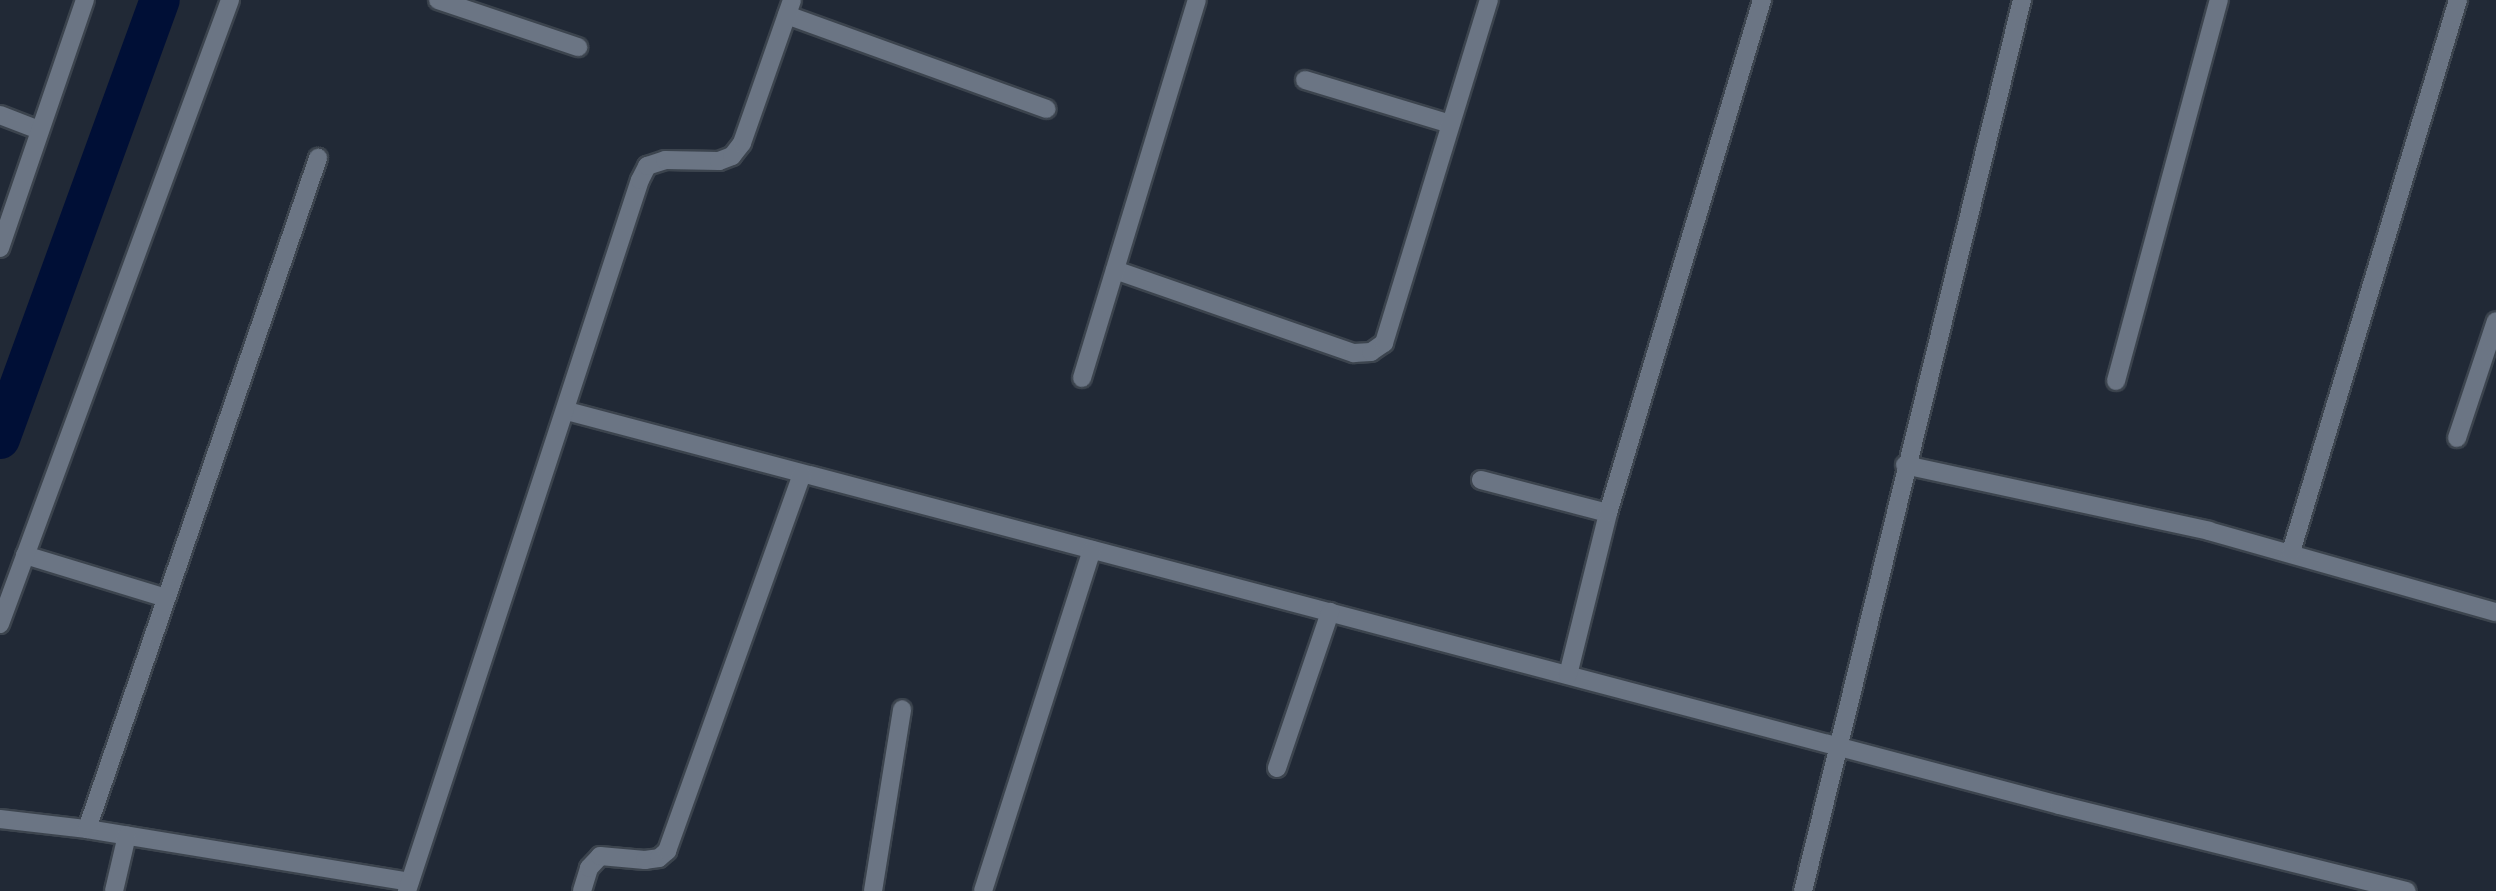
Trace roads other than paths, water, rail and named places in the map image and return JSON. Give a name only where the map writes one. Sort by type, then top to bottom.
[{"type":"street","points":[[0,248],[85,0]]},
{"type":"street","points":[[0,624],[230,0]]},
{"type":"street","points":[[438,0],[578,47]]},
{"type":"street","points":[[1082,377],[1197,0]]},
{"type":"street","points":[[1115,270],[1354,353],[1371,352],[1384,343],[1489,0]]},
{"type":"street","points":[[1568,676],[1608,513],[1762,0]]},
{"type":"street","points":[[1803,891],[1835,746],[2022,0]]},
{"type":"street","points":[[2116,382],[2219,0]]},
{"type":"street","points":[[2291,552],[2458,0]]},
{"type":"street","points":[[0,819],[127,835],[409,887],[643,173],[648,166],[665,159],[719,161],[732,156],[742,143],[789,7],[1047,109]]},
{"type":"street","points":[[1305,80],[1451,124]]},
{"type":"street","points":[[0,115],[39,130]]},
{"type":"street","points":[[87,829],[318,158]]},
{"type":"street","points":[[2456,438],[2496,321]]},
{"type":"street","points":[[567,411],[1835,746],[2407,891]]},
{"type":"street","points":[[1905,464],[2291,552],[2496,612]]},
{"type":"street","points":[[582,891],[589,867],[600,856],[645,860],[659,858],[667,851],[802,474]]},
{"type":"street","points":[[1481,480],[1608,513]]},
{"type":"street","points":[[983,891],[1092,550]]},
{"type":"street","points":[[25,555],[166,598]]},
{"type":"street","points":[[1277,768],[1330,612]]},
{"type":"street","points":[[873,891],[902,709]]},
{"type":"street","points":[[114,891],[127,835]]},
{"type":"waterway","points":[[0,439],[160,0]]}]
